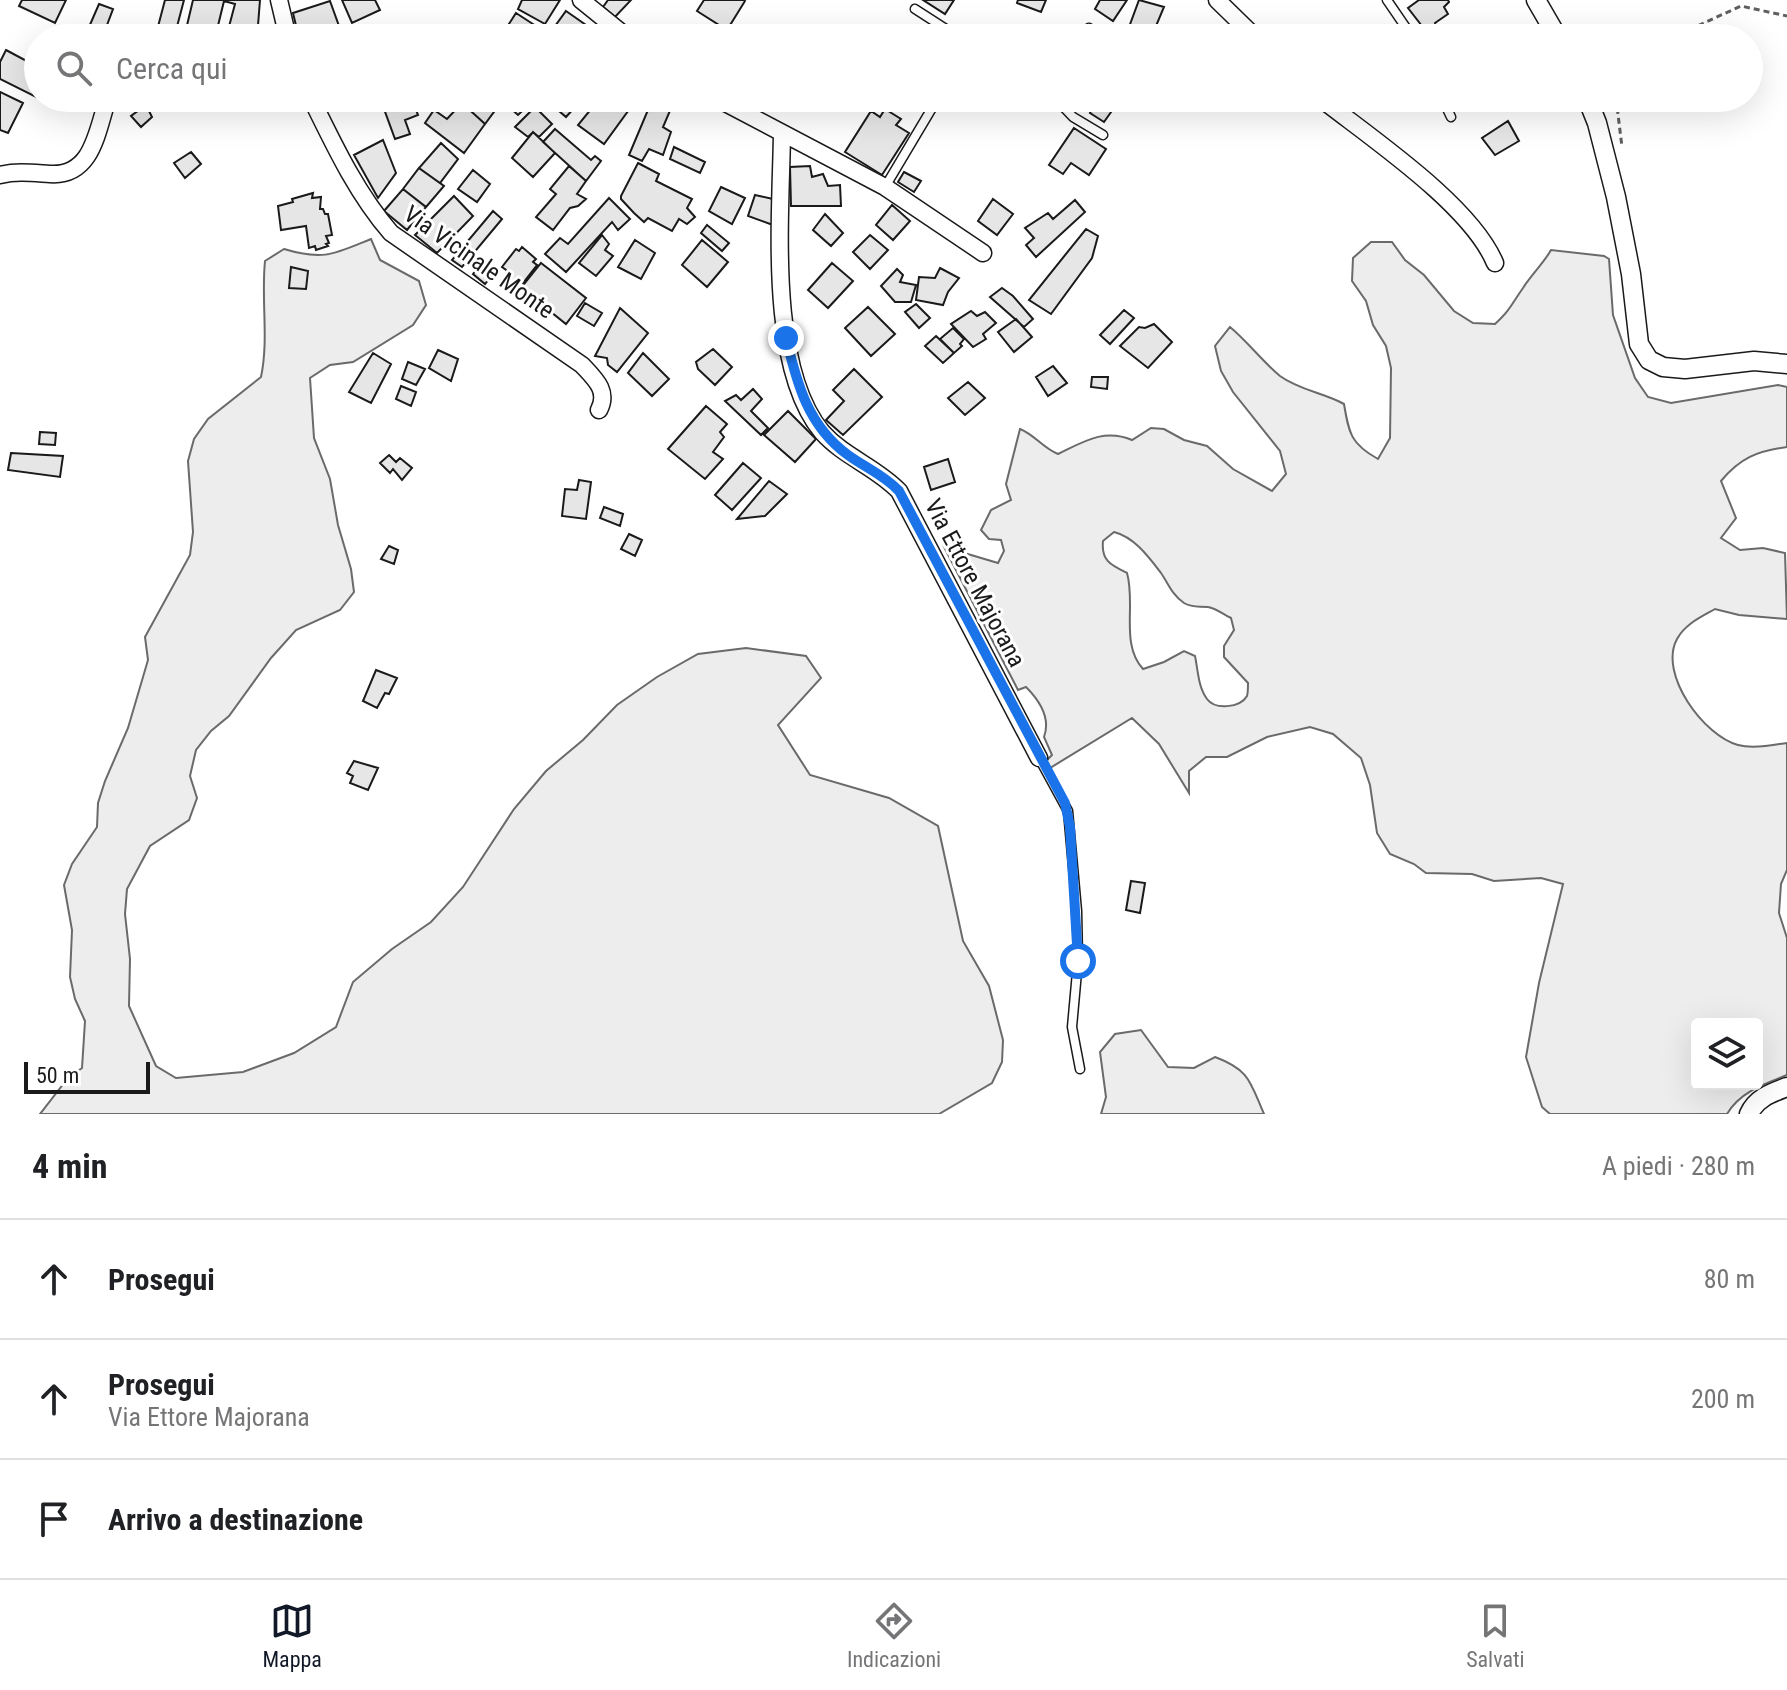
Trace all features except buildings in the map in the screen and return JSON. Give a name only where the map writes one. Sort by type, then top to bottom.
[{"type":"street","points":[[279,0],[285,24]]},
{"type":"street","points":[[581,0],[611,24]]},
{"type":"street","points":[[1217,0],[1242,24]]},
{"type":"street","points":[[1536,0],[1550,24]]},
{"type":"street","points":[[0,175],[12,172],[62,175],[74,171],[90,153],[103,112]]},
{"type":"street","name":"Via Vicinale Monte","points":[[319,112],[364,196],[391,233],[582,365],[602,390],[603,403],[599,410]]},
{"type":"street","points":[[742,112],[885,187],[983,253]]},
{"type":"street","points":[[1337,112],[1453,205],[1488,248],[1495,263]]},
{"type":"street","points":[[1593,112],[1616,197],[1631,274],[1639,344],[1649,360],[1663,367],[1685,369],[1754,361],[1787,364]]},
{"type":"street","name":"Via Ettore Majorana","points":[[782,133],[780,255],[786,338],[809,413],[833,444],[890,481],[899,491],[1039,758]]},
{"type":"street","points":[[1749,1114],[1753,1106],[1768,1094],[1787,1087]]},
{"type":"lane","points":[[1387,0],[1403,24]]},
{"type":"lane","points":[[915,9],[938,24]]},
{"type":"lane","points":[[885,187],[930,112]]},
{"type":"lane","points":[[1068,112],[1103,135]]},
{"type":"lane","points":[[1449,112],[1451,117]]},
{"type":"lane","points":[[1039,758],[1068,811],[1078,949],[1072,1027],[1080,1069]]},
{"type":"path","points":[[1702,24],[1741,6],[1787,16]]},
{"type":"shaded area","points":[[371,239],[380,260],[419,281],[426,305],[413,325],[353,362],[330,365],[310,378],[314,438],[330,479],[354,592],[340,610],[296,630],[271,658],[229,716],[211,731],[196,750],[190,776],[197,798],[189,820],[150,846],[127,889],[125,914],[130,959],[129,1006],[156,1066],[176,1078],[243,1072],[294,1053],[336,1027],[353,982],[431,922],[463,887],[514,809],[546,771],[583,740],[617,705],[698,654],[746,648],[806,656],[821,678],[778,725],[810,775],[889,798],[938,826],[963,941],[989,986],[1003,1040],[1002,1062],[992,1083],[939,1114],[40,1114],[68,1078],[82,1068],[85,1021],[70,977],[72,930],[64,885],[72,864],[97,827],[98,803],[128,728],[148,660],[145,637],[190,555],[193,532],[188,461],[194,439],[208,419],[261,377],[265,261],[284,249],[309,255],[329,254]]},
{"type":"shaded area","points":[[1371,242],[1392,242],[1454,311],[1473,323],[1495,324],[1551,250],[1604,256],[1609,259],[1613,315],[1635,378],[1648,397],[1671,403],[1778,385],[1787,387],[1787,447],[1750,457],[1721,481],[1736,518],[1721,538],[1740,550],[1763,548],[1785,553],[1787,619],[1739,615],[1715,609],[1684,629],[1673,653],[1679,686],[1711,730],[1738,745],[1787,743],[1787,870],[1781,884],[1779,913],[1787,938],[1787,1075],[1763,1084],[1763,1018],[1691,1018],[1691,1090],[1753,1090],[1732,1106],[1727,1114],[1550,1114],[1542,1107],[1526,1057],[1539,983],[1563,884],[1541,878],[1494,881],[1472,874],[1426,873],[1390,854],[1377,833],[1370,785],[1361,758],[1333,734],[1310,727],[1267,737],[1227,757],[1206,757],[1189,771],[1189,793],[1159,744],[1132,718],[1050,768],[1046,761],[1052,755],[1044,737],[1046,723],[1042,710],[1026,687],[1018,690],[944,547],[998,563],[1004,551],[1001,540],[989,539],[981,530],[991,510],[1011,500],[1006,484],[1020,429],[1058,454],[1094,438],[1112,435],[1132,440],[1151,428],[1164,429],[1184,440],[1207,446],[1233,469],[1272,491],[1286,474],[1280,451],[1233,392],[1221,371],[1215,346],[1230,327],[1280,376],[1344,404],[1353,437],[1378,459],[1390,438],[1391,368],[1386,346],[1373,325],[1366,301],[1352,281],[1353,258]],"holes":[[[1114,532],[1140,548],[1180,600],[1193,606],[1211,608],[1231,618],[1234,630],[1224,646],[1224,657],[1248,683],[1244,700],[1227,706],[1211,703],[1202,689],[1195,656],[1184,651],[1143,669],[1132,648],[1127,573],[1112,565],[1104,553],[1103,541]]]},
{"type":"shaded area","points":[[1141,1030],[1168,1067],[1194,1068],[1215,1057],[1235,1067],[1247,1078],[1264,1114],[1101,1114],[1106,1097],[1100,1052],[1115,1034]]},
{"type":"route","points":[[786,338],[809,413],[833,444],[890,481],[899,491],[1065,803],[1077,911],[1078,961]]}]
